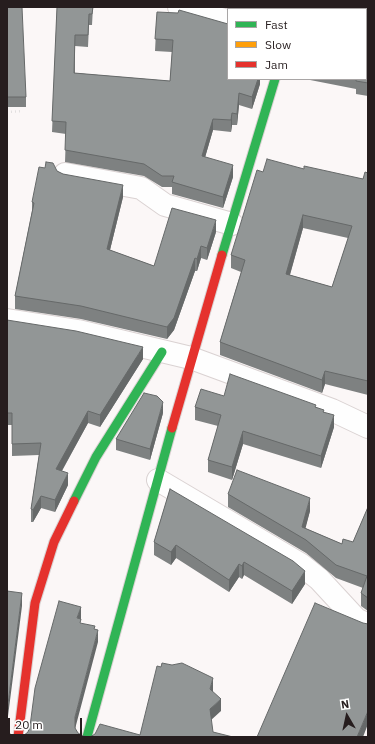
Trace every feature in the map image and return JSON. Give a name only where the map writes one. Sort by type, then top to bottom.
[{"type":"street","points":[[179,7],[227,22]]},
{"type":"street","points":[[87,737],[191,358],[275,80]]},
{"type":"street","points":[[65,174],[141,188],[165,205],[232,224]]},
{"type":"street","points":[[7,320],[78,332],[191,358],[332,410],[368,427]]},
{"type":"street","points":[[18,737],[35,603],[54,542],[96,458],[162,352]]},
{"type":"street","points":[[158,480],[300,564],[319,579],[356,619],[368,625]]},
{"type":"path","points":[[7,112],[22,111]]},
{"type":"building","points":[[7,7],[22,7],[26,97],[7,97]]},
{"type":"building","points":[[57,7],[93,7],[92,14],[89,14],[88,35],[75,35],[74,73],[170,81],[173,40],[155,39],[157,12],[178,13],[179,10],[227,24],[227,80],[258,80],[252,97],[239,93],[237,114],[232,113],[231,120],[213,119],[202,156],[233,165],[223,197],[172,182],[174,176],[162,176],[144,164],[65,150],[66,122],[52,121]]},
{"type":"building","points":[[368,7],[368,19],[367,8],[308,8]]},
{"type":"building","points":[[368,44],[368,83],[356,81],[367,80]]},
{"type":"building","points":[[267,159],[304,169],[304,166],[363,179],[365,172],[368,173],[368,381],[325,371],[322,380],[220,342],[245,260],[231,255],[257,170],[263,172]],"holes":[[[303,215],[352,226],[332,287],[286,274]]]},
{"type":"building","points":[[46,162],[53,163],[57,171],[63,174],[123,185],[107,249],[154,266],[172,208],[216,220],[207,248],[201,246],[197,259],[195,258],[174,318],[167,327],[81,306],[15,296],[34,203],[32,202],[39,167],[45,168]]},
{"type":"building","points":[[7,320],[76,331],[143,347],[100,415],[88,411],[56,469],[68,473],[55,500],[41,496],[33,510],[31,509],[41,443],[12,444],[12,413],[7,413]]},
{"type":"building","points":[[230,374],[316,405],[315,407],[324,410],[323,412],[334,415],[321,456],[243,431],[232,467],[208,460],[221,415],[195,407],[201,389],[224,396]]},
{"type":"building","points":[[144,393],[157,396],[163,402],[150,449],[116,439]]},
{"type":"building","points":[[237,470],[310,498],[302,527],[342,544],[343,539],[353,542],[368,507],[368,598],[361,593],[367,576],[336,565],[306,540],[228,494]]},
{"type":"building","points":[[170,489],[293,561],[305,571],[292,591],[244,562],[242,566],[239,564],[229,580],[176,545],[171,552],[154,542]]},
{"type":"building","points":[[7,591],[22,593],[7,712]]},
{"type":"building","points":[[59,601],[81,607],[77,618],[81,619],[80,623],[95,626],[94,629],[98,630],[75,717],[75,728],[78,733],[83,736],[90,737],[16,737],[23,736],[28,732],[30,726],[35,688]]},
{"type":"building","points":[[315,603],[368,624],[368,711],[357,737],[257,737]]},
{"type":"building","points":[[162,663],[172,665],[182,663],[213,678],[210,689],[221,699],[210,709],[213,732],[233,737],[90,737],[95,734],[100,724],[140,735],[157,666],[161,667]]},
{"type":"building","points":[[7,730],[10,734],[16,737],[7,737]]},
{"type":"traffic: fast","points":[[222,255],[275,80]]},
{"type":"traffic: fast","points":[[74,501],[96,457],[162,352]]},
{"type":"traffic: fast","points":[[87,737],[172,428]]},
{"type":"traffic: jam","points":[[172,428],[222,255]]},
{"type":"traffic: jam","points":[[18,737],[35,603],[54,542],[74,501]]}]
